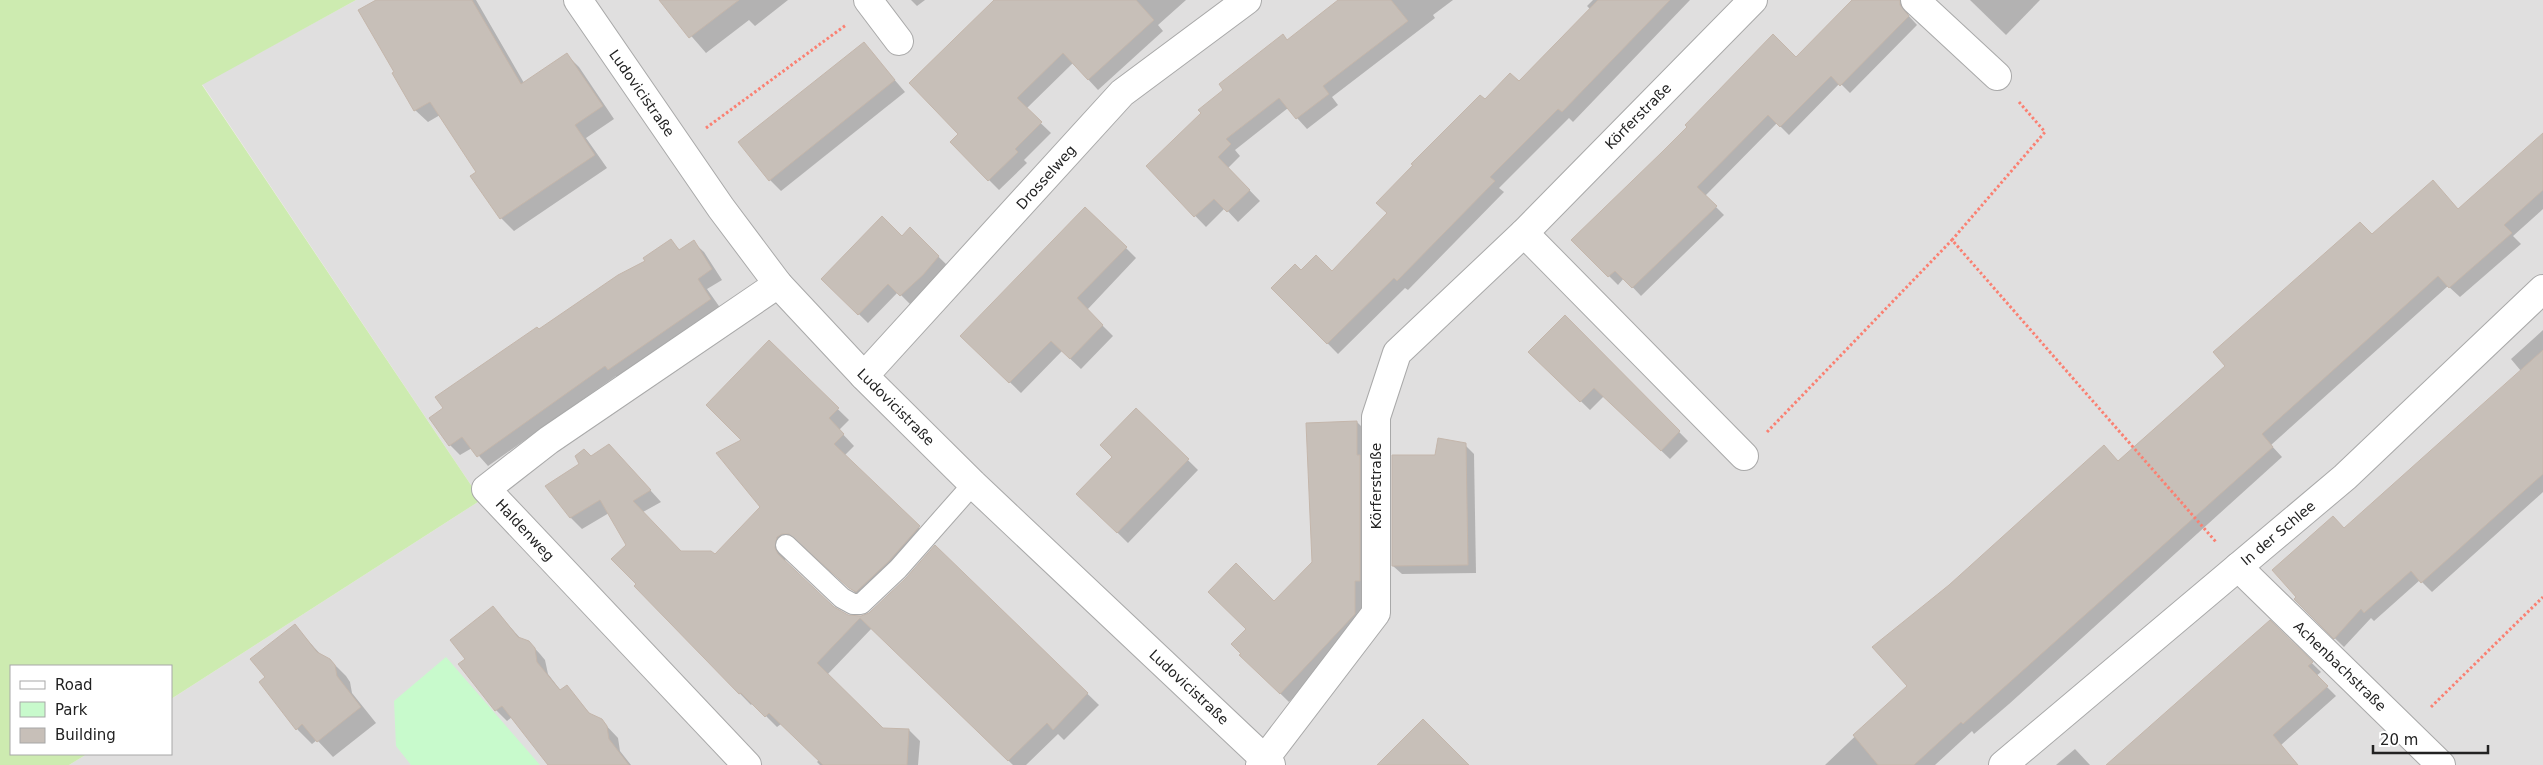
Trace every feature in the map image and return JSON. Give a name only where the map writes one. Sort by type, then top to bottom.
[{"type":"street","name":"Ludovicistraße","points":[[578,0],[721,208],[778,284],[864,376],[973,484],[1266,763]]},
{"type":"street","name":"Drosselweg","points":[[864,376],[1122,93],[1247,0]]},
{"type":"street","name":"Körferstraße","points":[[1266,763],[1376,613],[1376,416],[1397,353],[1524,232],[1753,0]]},
{"type":"street","points":[[1916,0],[1997,76]]},
{"type":"street","points":[[870,3],[899,41]]},
{"type":"street","points":[[1524,232],[1744,456]]},
{"type":"street","name":"Haldenweg","points":[[747,765],[486,489],[549,440],[778,284]]},
{"type":"street","name":"In der Schlee","points":[[2003,765],[2345,477],[2543,290]]},
{"type":"street","name":"Achenbachstraße","points":[[2238,567],[2440,765]]},
{"type":"lane","points":[[786,545],[842,598],[852,604],[861,604],[898,569],[973,484]]},
{"type":"path","points":[[711,125],[870,3]]},
{"type":"path","points":[[1744,456],[1952,240],[2045,132],[1997,76]]},
{"type":"path","points":[[1952,240],[2238,567]]},
{"type":"path","points":[[2406,731],[2543,597]]},
{"type":"shaded area","points":[[356,0],[2543,0],[2543,765],[69,765],[85,755],[172,755],[172,698],[481,500],[202,84]]},
{"type":"green space","points":[[0,0],[356,0],[202,85],[481,500],[172,698],[172,665],[10,665],[10,755],[85,755],[69,765],[0,765]]},
{"type":"green space","points":[[446,657],[540,765],[411,765],[396,746],[394,701]]},
{"type":"building","points":[[376,0],[472,0],[521,84],[567,53],[603,106],[575,125],[595,155],[500,219],[470,176],[476,172],[430,102],[414,111],[392,73],[394,72],[358,10]]},
{"type":"building","points":[[659,0],[739,0],[689,38]]},
{"type":"building","points":[[994,0],[1136,0],[1154,20],[1088,80],[1063,53],[1017,98],[1042,122],[1015,149],[1018,152],[988,181],[950,142],[958,134],[909,83]]},
{"type":"building","points":[[1338,0],[1391,0],[1408,21],[1323,86],[1329,94],[1296,119],[1279,98],[1226,139],[1231,144],[1218,157],[1250,190],[1227,212],[1214,199],[1194,217],[1146,166],[1201,113],[1198,110],[1223,90],[1219,84],[1283,34],[1287,40]]},
{"type":"building","points":[[1598,0],[1670,0],[1562,112],[1558,109],[1490,177],[1495,181],[1397,281],[1394,278],[1327,344],[1271,288],[1295,264],[1301,270],[1316,255],[1332,271],[1387,213],[1376,203],[1413,165],[1411,164],[1480,95],[1485,99],[1510,73],[1519,81]]},
{"type":"building","points":[[1852,0],[1900,0],[1900,5],[1909,16],[1840,86],[1831,76],[1780,127],[1768,115],[1697,187],[1717,206],[1632,288],[1615,271],[1608,277],[1571,240],[1687,127],[1685,125],[1773,34],[1796,57]]},
{"type":"building","points":[[864,42],[895,80],[769,181],[738,142]]},
{"type":"building","points":[[2543,133],[2543,190],[2504,225],[2512,233],[2449,288],[2438,276],[2262,434],[2273,447],[1963,724],[1961,722],[1914,765],[1878,765],[1853,735],[1907,686],[1872,647],[1949,585],[2104,445],[2118,461],[2225,366],[2213,352],[2360,222],[2372,234],[2433,180],[2458,209]]},
{"type":"building","points":[[1085,207],[1127,247],[1077,298],[1103,325],[1070,359],[1051,341],[1009,383],[960,336]]},
{"type":"building","points":[[882,216],[902,236],[910,227],[939,256],[923,275],[900,296],[888,284],[858,315],[821,279]]},
{"type":"building","points":[[671,239],[679,250],[694,240],[712,269],[698,279],[711,299],[608,370],[605,366],[477,457],[462,437],[449,446],[429,418],[443,408],[435,397],[537,327],[539,329],[618,275],[645,261],[643,258]]},
{"type":"building","points":[[1565,315],[1680,431],[1661,451],[1594,388],[1580,402],[1528,352]]},
{"type":"building","points":[[769,340],[839,408],[829,418],[844,434],[834,444],[920,526],[889,561],[856,592],[849,588],[789,534],[782,534],[777,537],[775,548],[778,554],[834,607],[848,615],[861,616],[869,613],[906,578],[935,545],[1088,693],[1053,730],[1047,723],[1008,761],[860,618],[817,663],[883,728],[909,729],[907,765],[823,765],[769,713],[765,717],[741,693],[739,694],[634,586],[636,584],[611,559],[626,545],[600,500],[570,518],[545,486],[579,464],[575,456],[584,449],[591,456],[609,444],[651,490],[633,501],[681,551],[711,551],[715,554],[760,507],[716,453],[741,440],[706,405]]},
{"type":"building","points":[[2543,350],[2543,474],[2421,583],[2411,571],[2364,613],[2361,609],[2334,639],[2294,599],[2296,597],[2272,570],[2333,516],[2344,528]]},
{"type":"building","points":[[1136,408],[1189,459],[1117,533],[1076,494],[1112,457],[1100,445]]},
{"type":"building","points":[[1357,421],[1357,455],[1360,455],[1360,581],[1355,581],[1355,614],[1280,694],[1239,655],[1241,654],[1231,644],[1246,629],[1208,592],[1236,563],[1274,601],[1312,562],[1306,423]]},
{"type":"building","points":[[1438,438],[1466,443],[1468,565],[1392,566],[1392,455],[1435,455]]},
{"type":"building","points":[[493,606],[518,637],[529,641],[535,648],[537,662],[560,690],[567,685],[589,713],[602,719],[607,726],[609,739],[629,765],[548,765],[502,706],[495,711],[458,664],[465,659],[450,640]]},
{"type":"building","points":[[2270,620],[2313,662],[2308,666],[2328,686],[2273,735],[2298,765],[2106,765]]},
{"type":"building","points":[[295,624],[317,652],[330,659],[335,665],[337,676],[361,707],[317,742],[302,724],[296,730],[259,682],[265,677],[250,659]]},
{"type":"building","points":[[1423,719],[1469,765],[1377,765]]}]
